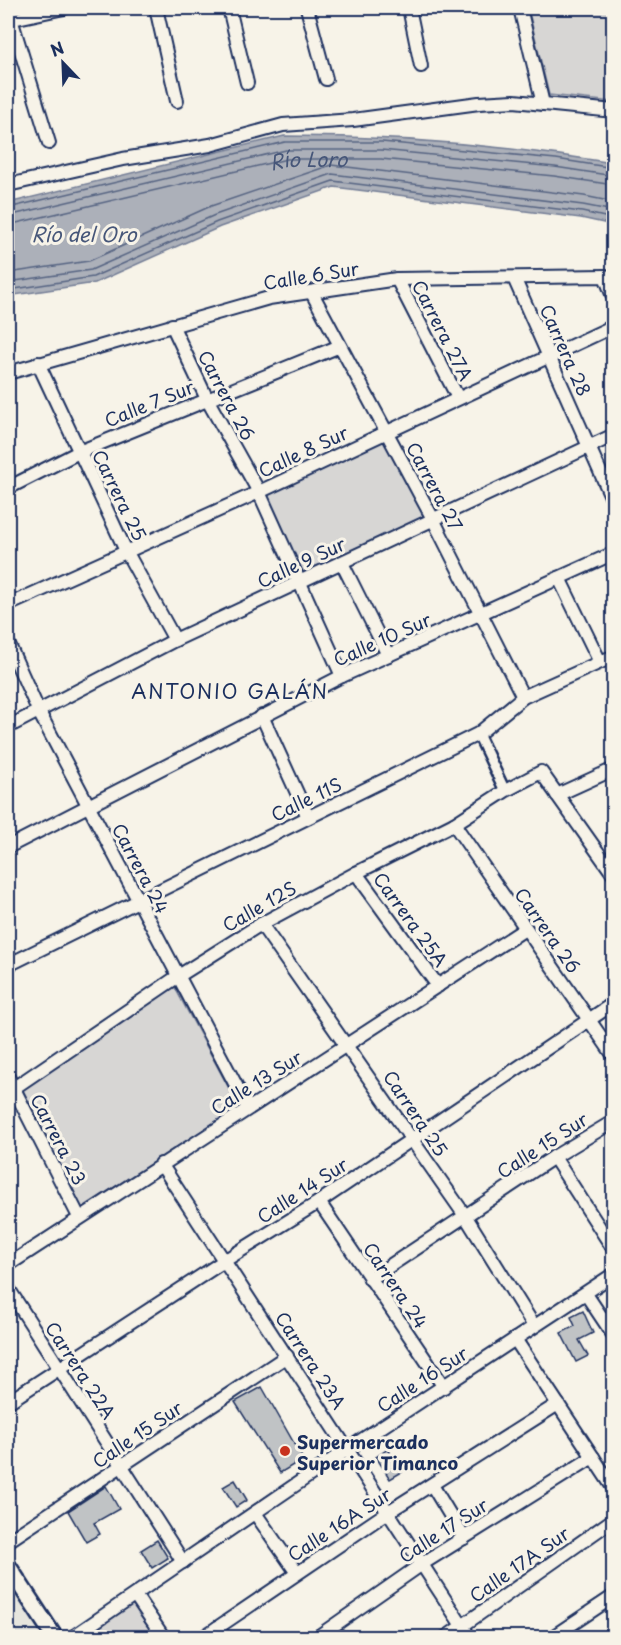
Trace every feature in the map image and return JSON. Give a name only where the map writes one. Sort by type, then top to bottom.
[{"type":"street","points":[[49,143],[8,16],[64,8]]},
{"type":"street","points":[[156,8],[177,101]]},
{"type":"street","points":[[229,8],[247,83]]},
{"type":"street","points":[[307,8],[326,79]]},
{"type":"street","points":[[409,8],[422,66]]},
{"type":"street","points":[[520,8],[543,104]]},
{"type":"street","points":[[8,185],[123,159],[210,145],[283,125],[353,120],[478,102],[543,104],[614,111]]},
{"type":"street","name":"Calle 6 Sur","points":[[8,373],[269,298],[397,279],[605,276],[614,299]]},
{"type":"street","name":"Carrera 28","points":[[514,278],[614,503]]},
{"type":"street","name":"Carrera 27A","points":[[397,279],[458,398]]},
{"type":"street","name":"Carrera 27","points":[[312,293],[433,519],[523,697]]},
{"type":"street","name":"Carrera 26","points":[[172,326],[207,399],[260,492],[342,676]]},
{"type":"street","name":"Calle 8 Sur","points":[[8,605],[260,492],[549,354],[614,326]]},
{"type":"street","name":"Calle 7 Sur","points":[[8,489],[79,452],[340,346]]},
{"type":"street","name":"Carrera 25","points":[[38,363],[126,551],[175,640]]},
{"type":"street","name":"Calle 9 Sur","points":[[8,728],[175,640],[614,435]]},
{"type":"street","name":"Calle 10 Sur","points":[[8,847],[342,676],[614,552]]},
{"type":"street","points":[[342,563],[388,655]]},
{"type":"street","points":[[559,578],[600,662]]},
{"type":"street","name":"Carrera 24","points":[[8,644],[39,712],[248,1108]]},
{"type":"street","name":"Calle 11S","points":[[8,965],[478,734],[523,697],[614,656]]},
{"type":"street","points":[[261,716],[308,817]]},
{"type":"street","points":[[478,734],[505,791]]},
{"type":"street","points":[[614,769],[557,795],[614,875]]},
{"type":"street","name":"Calle 12S","points":[[9,1085],[261,924],[454,824],[505,791],[541,772],[557,795]]},
{"type":"street","name":"Carrera 26","points":[[454,824],[614,1056]]},
{"type":"street","name":"Carrera 25A","points":[[356,873],[438,986]]},
{"type":"street","name":"Carrera 25","points":[[261,924],[466,1217],[534,1326]]},
{"type":"street","name":"Calle 13 Sur","points":[[8,1265],[525,929]]},
{"type":"street","name":"Calle 14 Sur","points":[[8,1402],[319,1202],[614,1003]]},
{"type":"street","name":"Carrera 23","points":[[9,1085],[79,1217]]},
{"type":"street","name":"Calle 15 Sur","points":[[370,1279],[554,1157],[614,1121]]},
{"type":"street","points":[[554,1157],[614,1250]]},
{"type":"street","name":"Carrera 23A","points":[[161,1164],[470,1638]]},
{"type":"street","name":"Carrera 24","points":[[319,1202],[444,1387]]},
{"type":"street","name":"Calle 16 Sur","points":[[71,1638],[348,1449],[614,1274]]},
{"type":"street","name":"Carrera 22A","points":[[8,1288],[183,1562]]},
{"type":"street","points":[[586,1294],[614,1336]]},
{"type":"street","points":[[515,1339],[614,1489]]},
{"type":"street","name":"Calle 15 Sur","points":[[8,1541],[287,1356]]},
{"type":"street","name":"Calle 16A Sur","points":[[202,1638],[221,1633],[297,1573],[558,1404]]},
{"type":"street","name":"Calle 17 Sur","points":[[316,1638],[422,1564],[592,1457]]},
{"type":"street","points":[[432,1485],[464,1538]]},
{"type":"street","points":[[255,1513],[297,1573]]},
{"type":"street","name":"Calle 17A Sur","points":[[445,1638],[614,1519]]},
{"type":"street","points":[[8,1566],[55,1638]]},
{"type":"street","points":[[135,1595],[164,1638]]},
{"type":"street","points":[[551,1638],[614,1596]]},
{"type":"shaded area","points":[[528,8],[613,8],[613,102],[549,95]]},
{"type":"shaded area","points":[[386,432],[433,519],[300,582],[259,492]]},
{"type":"shaded area","points":[[174,986],[239,1107],[82,1208],[22,1088]]},
{"type":"shaded area","points":[[8,1577],[46,1637],[8,1637]]},
{"type":"shaded area","points":[[136,1598],[160,1638],[77,1638]]},
{"type":"water","name":"Río del Oro","points":[[284,136],[449,143],[531,151],[613,163],[613,225],[581,218],[334,187],[220,227],[95,283],[8,296],[8,203]]},
{"type":"building","points":[[583,1311],[593,1333],[579,1340],[588,1356],[576,1362],[561,1333],[575,1326],[571,1317]]},
{"type":"building","points":[[262,1387],[303,1459],[280,1473],[235,1402]]},
{"type":"building","points":[[388,1449],[402,1472],[390,1479],[376,1457]]},
{"type":"building","points":[[235,1480],[247,1500],[236,1507],[223,1487]]},
{"type":"building","points":[[106,1486],[119,1509],[94,1523],[100,1534],[86,1542],[68,1511]]},
{"type":"building","points":[[157,1540],[168,1558],[152,1568],[141,1550]]},
{"type":"place","name":"Supermercado Superior Timanco","points":[[285,1451]]},
{"type":"district","name":"ANTONIO GALÁN","points":[[230,691]]},
{"type":"water label","name":"Río Loro","points":[[308,168]]}]
